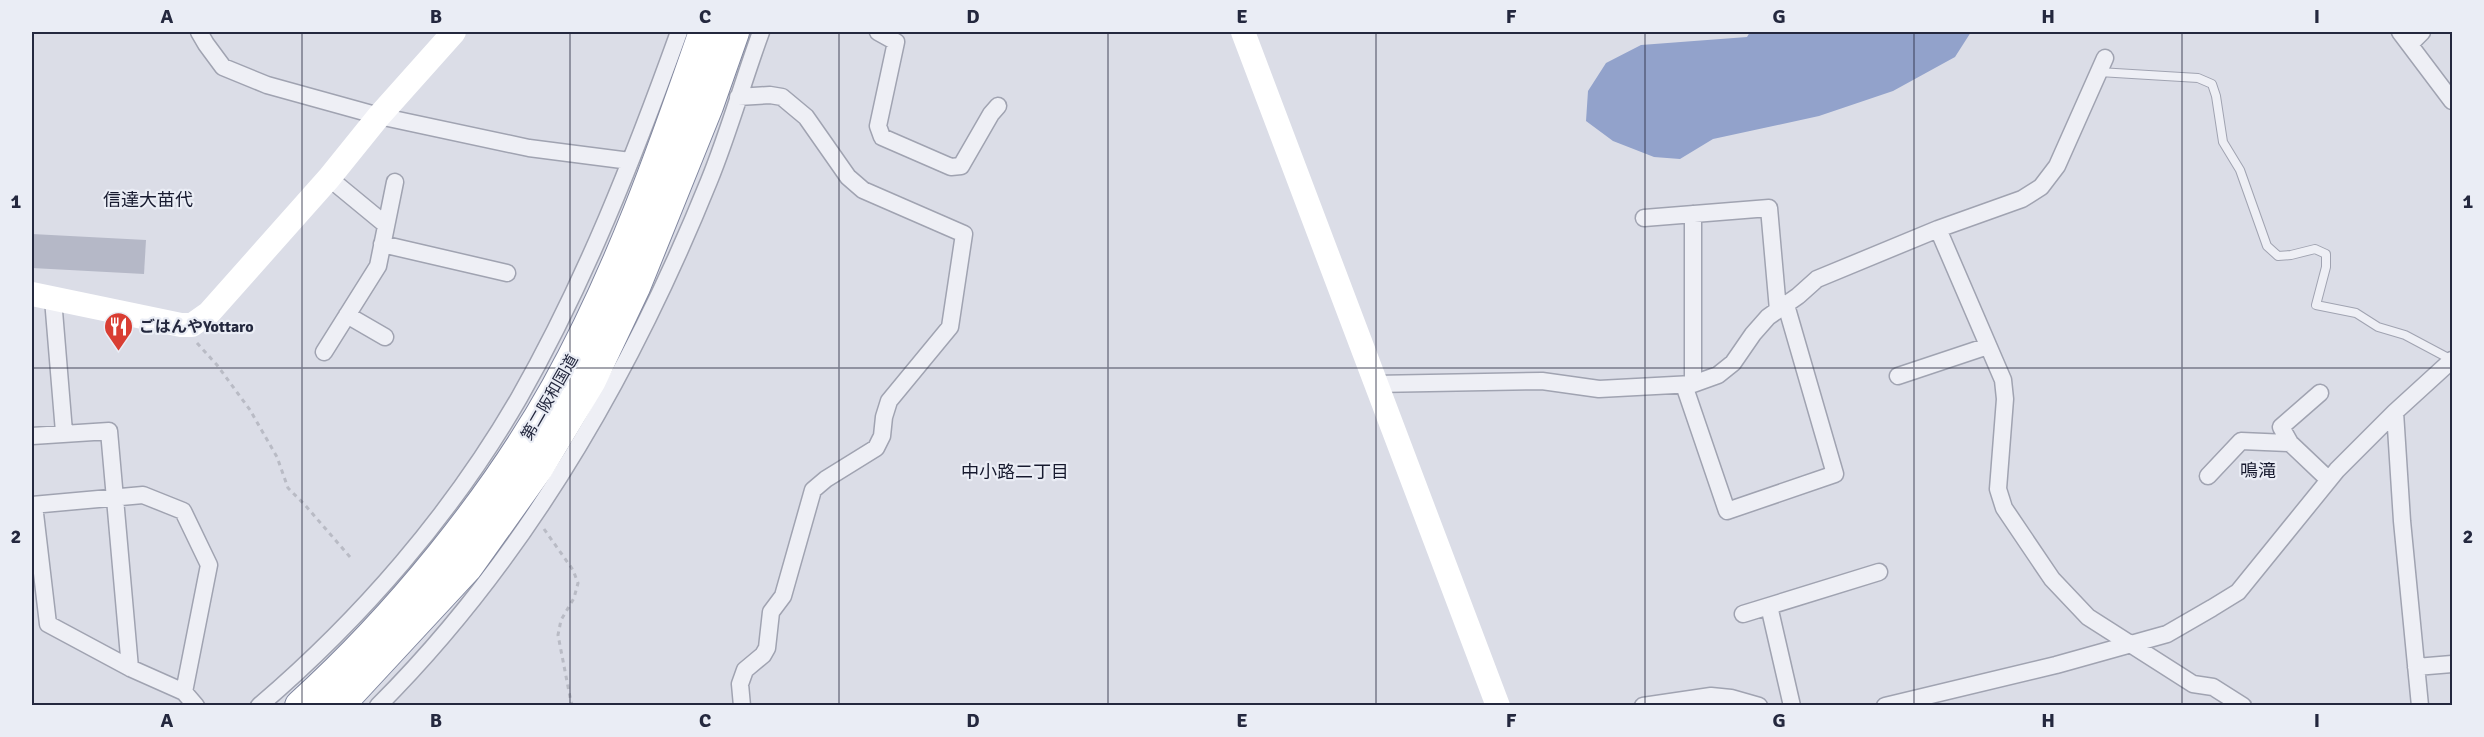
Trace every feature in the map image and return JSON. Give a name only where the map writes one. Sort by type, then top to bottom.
[{"type":"highway","name":"第二阪和国道","points":[[301,705],[345,666],[446,550],[518,451],[556,388],[589,326],[628,242],[668,140],[705,32]]},
{"type":"highway","name":"第二阪和国道","points":[[337,705],[467,566],[537,468],[590,380],[638,276],[707,106],[734,32]]},
{"type":"street","points":[[199,32],[223,67],[267,85],[379,116],[529,148],[630,161]]},
{"type":"street","points":[[64,432],[42,296],[181,325],[192,325],[209,314],[454,32]]},
{"type":"street","points":[[259,705],[341,631],[376,592],[435,522],[518,398],[583,274],[630,161],[679,32]]},
{"type":"street","points":[[378,705],[446,630],[494,571],[586,437],[651,313],[710,180],[761,32]]},
{"type":"street","points":[[878,32],[896,42],[878,126],[882,137],[951,167],[961,166],[998,106]]},
{"type":"street","points":[[1243,32],[1374,384],[1498,705]]},
{"type":"street","points":[[2422,32],[2405,38],[2452,101]]},
{"type":"street","points":[[1374,384],[1542,381],[1599,389],[1688,384],[1718,375],[1733,363],[1768,317],[1816,279],[1938,229],[2022,199],[2041,188],[2057,166],[2102,65]]},
{"type":"street","points":[[738,97],[770,95],[782,97],[806,117],[848,177],[863,190],[964,234],[950,327],[889,401],[882,436],[876,448],[826,479],[813,490],[783,596],[771,612],[766,648],[763,655],[745,670],[740,684],[742,705]]},
{"type":"street","points":[[329,178],[386,225]]},
{"type":"street","points":[[324,352],[378,266],[395,182]]},
{"type":"street","points":[[1644,218],[1693,214],[1769,208],[1782,308],[1835,474],[1728,511],[1688,384],[1693,214]]},
{"type":"street","points":[[1938,229],[2003,380],[2005,399],[1998,489],[2004,508],[2052,579],[2088,617],[2193,684],[2213,687],[2243,705]]},
{"type":"street","points":[[382,244],[507,273]]},
{"type":"street","points":[[347,315],[385,337]]},
{"type":"street","points":[[1898,376],[1988,346]]},
{"type":"street","points":[[1885,705],[2056,665],[2167,634],[2238,592],[2329,480],[2395,412],[2452,360]]},
{"type":"street","points":[[2320,393],[2281,428],[2290,442],[2329,480]]},
{"type":"street","points":[[2395,412],[2420,705]]},
{"type":"street","points":[[32,436],[64,432],[109,431],[130,668]]},
{"type":"street","points":[[2208,476],[2241,441],[2290,442]]},
{"type":"street","points":[[184,692],[209,565],[183,511],[143,495],[33,505],[48,624],[130,668],[184,692],[196,705]]},
{"type":"street","points":[[1743,614],[1879,572]]},
{"type":"street","points":[[1769,606],[1792,705]]},
{"type":"street","points":[[2416,667],[2452,664]]},
{"type":"street","points":[[1643,705],[1711,696],[1759,705]]},
{"type":"lane","points":[[2102,65],[2198,78],[2212,84],[2223,142],[2240,170],[2266,246],[2278,255],[2290,255],[2315,249],[2326,254],[2326,267],[2316,305],[2356,313],[2378,327],[2405,335],[2452,360]]},
{"type":"path","points":[[181,325],[217,365],[250,410],[277,457],[288,488],[350,557]]},
{"type":"path","points":[[534,514],[573,570],[578,583],[574,598],[561,620],[558,635],[570,702],[573,705]]},
{"type":"water","points":[[1750,32],[1971,32],[1955,57],[1893,91],[1819,116],[1713,139],[1680,159],[1654,157],[1613,141],[1586,121],[1588,91],[1606,63],[1641,45],[1747,37]]},
{"type":"building","points":[[32,234],[146,240],[144,274],[32,268]]},
{"type":"place","name":"ごはんやYottaro","points":[[118,352]]},
{"type":"district","name":"信達大苗代","points":[[148,200]]},
{"type":"district","name":"鳴滝","points":[[2258,471]]},
{"type":"district","name":"中小路二丁目","points":[[1015,472]]}]
